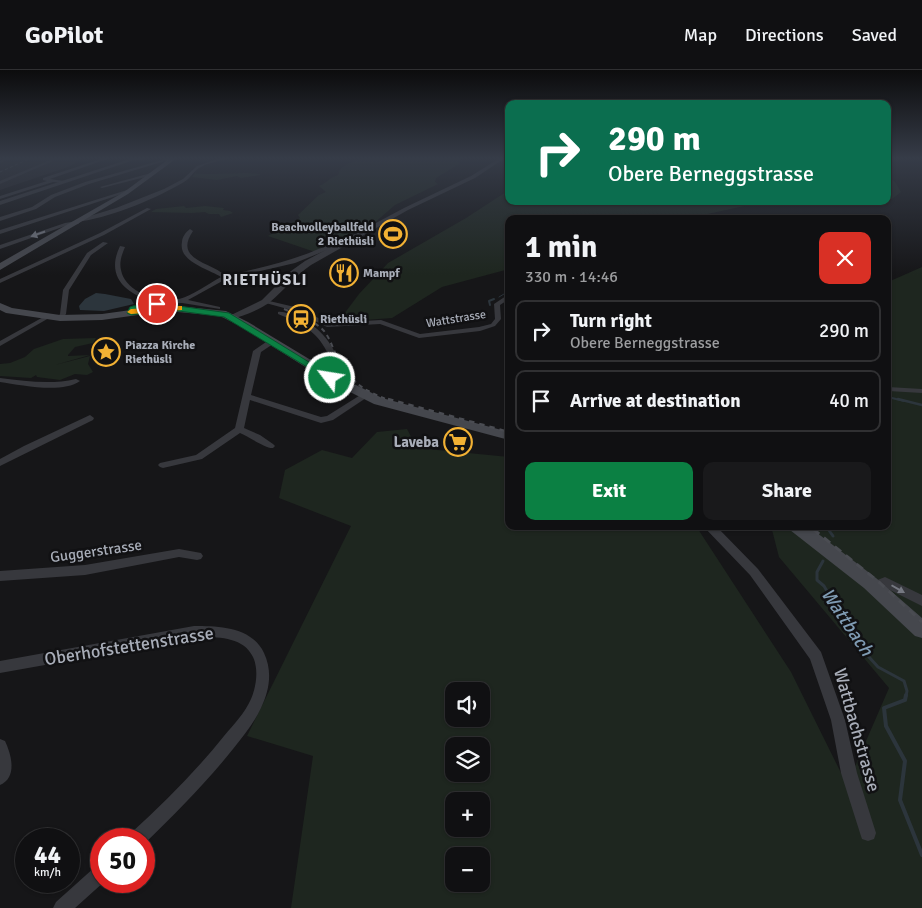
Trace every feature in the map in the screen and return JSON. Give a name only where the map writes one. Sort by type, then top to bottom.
[{"type":"main road","points":[[0,267],[119,197]]},
{"type":"main road","points":[[1,308],[48,318],[91,318],[176,308],[220,313],[232,317],[330,378],[365,396],[396,407],[505,435]]},
{"type":"main road","points":[[801,530],[874,586],[922,630]]},
{"type":"street","points":[[0,203],[19,197]]},
{"type":"street","points":[[0,219],[34,208],[52,197]]},
{"type":"street","points":[[0,232],[110,197]]},
{"type":"street","points":[[0,247],[67,224],[91,219],[146,197]]},
{"type":"street","points":[[232,317],[265,302],[298,269],[431,197]]},
{"type":"street","points":[[0,198],[8,201]]},
{"type":"street","points":[[0,281],[102,234],[149,209]]},
{"type":"street","points":[[190,231],[186,235],[184,244],[187,254],[196,262],[222,275],[224,278]]},
{"type":"street","points":[[60,318],[64,314],[66,290],[88,255],[105,243]]},
{"type":"street","points":[[181,301],[224,278],[287,263],[331,246],[338,246]]},
{"type":"street","points":[[122,247],[116,265],[117,272],[124,283],[138,292],[164,302]]},
{"type":"street","name":"Wattstrasse","points":[[265,302],[297,310],[328,326],[381,322],[406,332],[424,336],[490,327],[498,321],[496,304],[505,298]]},
{"type":"street","points":[[131,313],[132,309],[136,308],[164,302],[181,301],[218,308]]},
{"type":"street","points":[[280,313],[315,329],[324,336],[339,370],[330,378]]},
{"type":"street","points":[[0,344],[48,318]]},
{"type":"street","points":[[163,465],[199,457],[238,429],[257,351],[272,342]]},
{"type":"street","points":[[0,380],[53,385],[66,385],[76,381]]},
{"type":"street","points":[[891,388],[922,391]]},
{"type":"street","points":[[246,398],[252,397],[321,420],[330,418],[365,396]]},
{"type":"street","points":[[0,463],[90,418]]},
{"type":"street","points":[[238,429],[257,437],[270,446]]},
{"type":"street","name":"Wattbachstrasse","points":[[713,530],[754,572],[816,656],[838,720],[849,773],[868,833]]},
{"type":"street","name":"Guggerstrasse","points":[[0,576],[85,570],[179,553],[197,556]]},
{"type":"street","points":[[874,586],[885,582],[922,601]]},
{"type":"street","name":"Oberhofstettenstrasse","points":[[0,666],[201,632],[216,631],[231,634],[253,647],[261,660],[263,678],[260,695],[251,714],[213,761],[148,828]]},
{"type":"street","points":[[0,746],[5,756],[3,773],[0,777]]},
{"type":"street","points":[[62,908],[90,883]]},
{"type":"shaded area","points":[[317,197],[411,197],[395,205],[373,224],[315,252],[268,236],[300,218],[298,215]]},
{"type":"shaded area","points":[[498,197],[505,197],[505,205],[749,205],[703,215],[505,215],[505,270],[442,287],[392,318],[338,322],[359,294],[388,263]]},
{"type":"shaded area","points":[[184,206],[186,208],[205,206],[224,208],[223,210],[233,213],[221,217],[219,214],[205,212],[151,212],[156,209]]},
{"type":"shaded area","points":[[922,267],[922,908],[291,908],[313,756],[247,736],[351,526],[279,498],[285,470],[322,450],[352,458],[377,432],[407,429],[417,448],[505,457],[505,530],[699,530],[791,672],[847,785],[889,688],[779,557],[772,530],[891,530],[891,281]]},
{"type":"shaded area","points":[[96,293],[131,299],[134,304],[104,311],[80,310],[79,306],[85,299]]},
{"type":"shaded area","points":[[96,338],[93,343],[75,347],[68,356],[90,355],[55,365],[90,356],[88,364],[93,372],[87,375],[75,374],[60,380],[37,377],[36,375],[31,378],[0,376],[0,364],[10,363],[25,357],[34,349],[63,339]]},
{"type":"waterway","points":[[499,297],[504,294]]},
{"type":"waterway","points":[[490,305],[489,301],[494,299]]},
{"type":"waterway","name":"Wattbach","points":[[891,398],[904,401]]},
{"type":"waterway","name":"Wattbach","points":[[898,399],[922,405]]},
{"type":"waterway","name":"Wattbach","points":[[829,530],[833,536]]},
{"type":"waterway","name":"Wattbach","points":[[823,561],[817,572],[817,580],[824,586],[860,647],[878,667],[904,681],[907,691],[906,696]]},
{"type":"waterway","name":"Wattbach","points":[[906,695],[905,700],[884,708],[886,726],[905,761],[900,800],[922,855]]},
{"type":"railway","points":[[284,309],[306,318],[320,327],[351,378],[363,388],[391,401]]},
{"type":"railway","points":[[388,399],[505,431]]},
{"type":"railway","points":[[814,530],[880,583],[922,622]]},
{"type":"slow traffic","points":[[131,312],[179,308]]},
{"type":"place","name":"Beachvolleyballfeld 2 Riethüsli","points":[[393,234]]},
{"type":"place","name":"Mampf","points":[[344,273]]},
{"type":"place","name":"Riethüsli","points":[[301,319]]},
{"type":"place","name":"Piazza Kirche Riethüsli","points":[[106,352]]},
{"type":"place","name":"Laveba","points":[[458,442]]},
{"type":"district","name":"RIETHÜSLI","points":[[265,280]]},
{"type":"route","points":[[157,304],[132,309],[131,313],[171,308],[220,313],[244,324],[330,378]]}]
